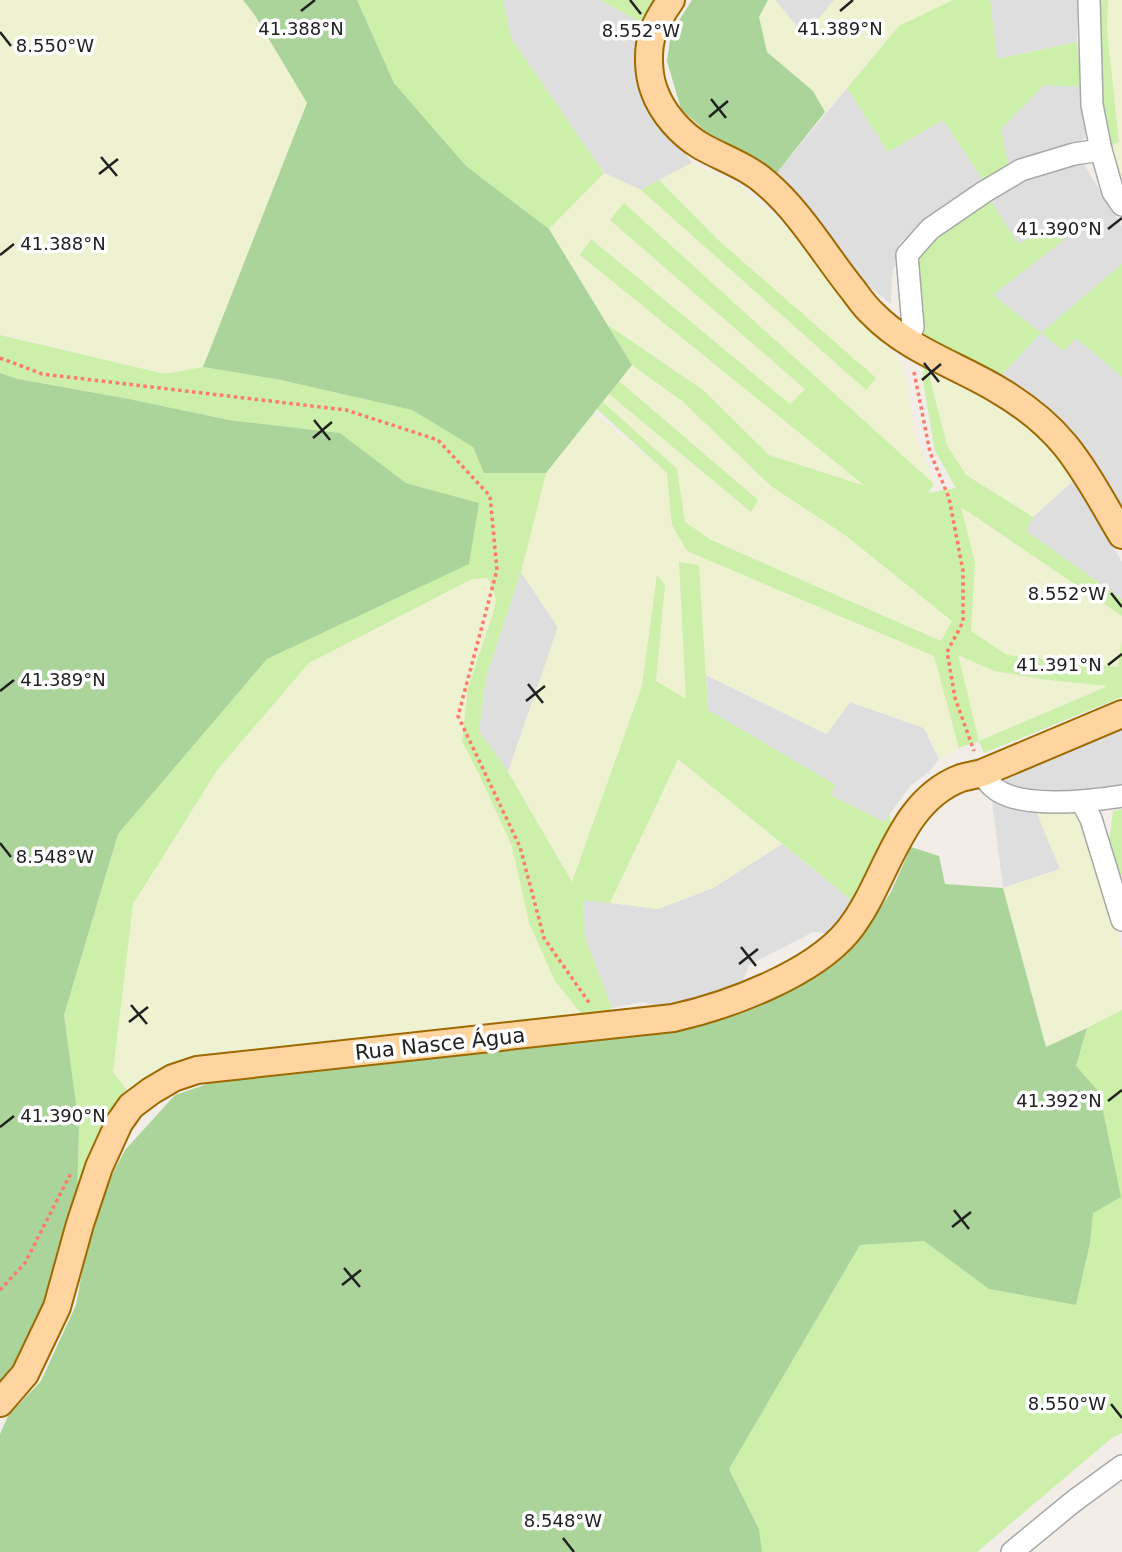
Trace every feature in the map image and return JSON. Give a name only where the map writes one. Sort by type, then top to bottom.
[{"type":"main road","points":[[671,0],[653,33],[649,61],[654,91],[671,120],[699,145],[745,168],[781,197],[872,314],[894,333],[920,350],[995,388],[1054,433],[1077,461],[1122,535]]},
{"type":"main road","name":"Rua Nasce Água","points":[[0,1403],[25,1374],[57,1307],[80,1224],[107,1145],[131,1106],[151,1091],[173,1078],[197,1070],[673,1018],[768,985],[816,959],[847,933],[858,918],[898,841],[920,808],[931,797],[959,779],[982,773],[1122,714]]},
{"type":"street","points":[[1089,0],[1092,105],[1113,192],[1122,205]]},
{"type":"street","points":[[908,342],[913,327],[907,255],[930,229],[984,191],[1021,170],[1074,154],[1101,150]]},
{"type":"street","points":[[982,773],[993,788],[1018,800],[1082,802],[1122,796]]},
{"type":"street","points":[[1082,802],[1091,819],[1122,920]]},
{"type":"street","points":[[1012,1552],[1122,1466]]},
{"type":"path","points":[[908,342],[930,452],[949,498],[963,571],[963,622],[947,652],[955,698],[982,773]]},
{"type":"path","points":[[0,358],[42,374],[346,410],[438,440],[490,496],[496,570],[458,716],[520,847],[544,938],[594,1011],[598,1027]]},
{"type":"path","points":[[0,1290],[25,1263],[74,1166]]},
{"type":"shaded area","points":[[503,0],[601,0],[640,22],[638,74],[648,110],[681,146],[692,163],[641,190],[604,173],[511,38]]},
{"type":"shaded area","points":[[775,0],[834,0],[805,36]]},
{"type":"shaded area","points":[[990,0],[1077,0],[1077,42],[996,59]]},
{"type":"shaded area","points":[[1044,84],[1082,87],[1085,138],[1067,150],[1009,169],[1000,129]]},
{"type":"shaded area","points":[[847,88],[888,152],[943,120],[985,183],[900,242],[892,276],[891,304],[864,283],[794,191],[776,174]]},
{"type":"shaded area","points":[[1081,160],[1122,226],[1122,510],[1074,434],[1029,396],[999,378],[1041,333],[925,242],[1027,175]]},
{"type":"shaded area","points":[[1075,479],[1122,562],[1122,599],[1025,531],[1033,517]]},
{"type":"shaded area","points":[[521,572],[558,627],[508,772],[479,732],[486,677]]},
{"type":"shaded area","points":[[706,675],[826,734],[850,702],[924,728],[939,759],[929,772],[911,785],[884,822],[829,795],[835,785],[708,710]]},
{"type":"shaded area","points":[[1122,725],[1122,786],[1083,795],[1010,791],[1005,783],[1006,777]]},
{"type":"shaded area","points":[[992,801],[1034,806],[1060,869],[1003,888]]},
{"type":"shaded area","points":[[782,844],[855,903],[834,934],[813,932],[749,965],[741,986],[661,1008],[643,1002],[612,1008],[585,938],[583,899],[658,909],[713,888]]},
{"type":"green space","points":[[0,0],[243,0],[308,103],[203,367],[165,374],[0,334]]},
{"type":"green space","points":[[243,0],[357,0],[394,83],[466,166],[549,229],[632,365],[546,473],[484,473],[473,447],[412,410],[281,380],[203,367],[307,103]]},
{"type":"green space","points":[[357,0],[503,0],[511,38],[604,173],[549,229],[466,166],[394,83]]},
{"type":"green space","points":[[601,0],[655,0],[640,22]]},
{"type":"green space","points":[[692,0],[768,0],[759,17],[767,52],[813,91],[825,112],[776,174],[756,158],[712,137],[681,109],[667,61],[671,33]]},
{"type":"green space","points":[[768,0],[775,0],[805,36],[834,0],[953,0],[899,26],[825,112],[813,91],[767,52],[759,17]]},
{"type":"green space","points":[[953,0],[990,0],[997,59],[1077,42],[1082,87],[1044,85],[1001,129],[1009,169],[985,183],[943,120],[888,152],[847,88],[899,26]]},
{"type":"green space","points":[[1099,0],[1108,0],[1107,31],[1119,142],[1111,145],[1100,73]]},
{"type":"green space","points":[[1108,0],[1122,0],[1122,178],[1111,145],[1119,142],[1107,31]]},
{"type":"green space","points":[[692,163],[740,186],[790,230],[860,319],[902,362],[915,435],[934,484],[624,204],[610,220],[805,389],[790,405],[591,239],[580,255],[867,487],[769,455],[703,390],[608,325],[549,229],[604,173],[641,190],[866,390],[659,180]]},
{"type":"green space","points":[[659,180],[717,239],[876,378],[866,390],[641,190]]},
{"type":"green space","points":[[990,199],[1018,244],[1057,225],[1065,239],[993,295],[1041,333],[999,378],[925,340],[915,259],[925,242]]},
{"type":"green space","points":[[624,203],[934,484],[928,493],[956,488],[935,451],[922,377],[926,363],[947,445],[966,475],[1033,517],[1026,531],[1122,599],[1122,616],[961,507],[975,563],[971,631],[1007,655],[1118,667],[1122,641],[1122,697],[984,753],[979,741],[959,748],[934,656],[687,551],[672,525],[667,473],[597,409],[603,402],[677,469],[685,522],[711,540],[941,641],[952,621],[845,535],[771,486],[682,401],[632,365],[608,325],[703,390],[769,455],[865,486],[580,255],[591,239],[790,404],[805,389],[610,220]],"holes":[[[958,655],[994,671],[1108,686],[979,741]]]},
{"type":"green space","points":[[1122,264],[1122,377],[1076,338],[1064,351],[1041,333]]},
{"type":"green space","points":[[0,335],[165,374],[203,367],[281,380],[412,410],[473,447],[484,473],[546,473],[521,572],[486,677],[479,731],[508,772],[572,882],[642,686],[657,575],[665,585],[656,681],[686,699],[679,562],[699,565],[708,710],[836,785],[830,795],[884,822],[889,815],[893,826],[855,903],[678,759],[610,903],[583,900],[585,938],[612,1008],[603,1017],[585,1018],[555,981],[529,923],[512,846],[462,741],[468,688],[496,598],[488,578],[472,579],[309,663],[218,769],[133,904],[113,1072],[129,1093],[77,1200],[79,1125],[64,1015],[118,834],[267,659],[468,564],[479,503],[406,483],[340,433],[229,420],[18,379],[0,373]]},
{"type":"green space","points":[[926,363],[953,376],[1025,421],[1067,464],[1075,479],[1033,517],[966,475],[947,445]]},
{"type":"green space","points":[[632,365],[682,401],[771,486],[845,535],[952,621],[942,641],[711,540],[685,522],[677,469],[603,402],[609,394],[751,512],[758,500],[619,381]]},
{"type":"green space","points":[[0,373],[18,379],[229,420],[340,433],[406,483],[479,503],[469,564],[267,659],[118,834],[64,1015],[79,1125],[77,1200],[45,1298],[15,1367],[0,1387]]},
{"type":"green space","points":[[619,381],[758,500],[751,512],[609,394]]},
{"type":"green space","points":[[594,413],[667,473],[672,525],[688,551],[934,656],[959,748],[939,759],[924,728],[850,702],[827,734],[706,675],[699,565],[679,563],[686,700],[656,681],[665,586],[657,576],[642,686],[573,883],[508,772],[558,628],[521,572],[546,473]]},
{"type":"green space","points":[[960,506],[1122,616],[1119,667],[1007,655],[971,631],[975,563]]},
{"type":"green space","points":[[488,578],[496,598],[495,607],[468,688],[462,741],[512,846],[529,923],[555,981],[585,1018],[129,1093],[113,1072],[133,903],[218,769],[309,663],[472,579]]},
{"type":"green space","points":[[957,654],[994,671],[1048,680],[1110,685],[979,741]]},
{"type":"green space","points":[[678,759],[782,844],[713,888],[658,909],[610,903]]},
{"type":"green space","points":[[1034,806],[1077,812],[1122,949],[1122,1010],[1047,1047],[1003,888],[1060,869]]},
{"type":"green space","points":[[1122,809],[1122,874],[1118,875],[1109,842],[1113,811]]},
{"type":"green space","points":[[911,847],[939,856],[945,884],[1003,888],[1046,1047],[1087,1028],[1076,1066],[1099,1092],[1121,1197],[1093,1213],[1090,1243],[1076,1305],[989,1289],[924,1241],[860,1245],[729,1469],[759,1529],[762,1552],[0,1552],[0,1434],[8,1416],[41,1381],[76,1305],[93,1212],[125,1150],[175,1095],[225,1078],[659,1032],[812,975],[859,940],[891,892]]},
{"type":"green space","points":[[1122,1010],[1122,1433],[1113,1437],[977,1552],[762,1552],[759,1529],[729,1469],[860,1245],[924,1241],[989,1289],[1076,1305],[1090,1243],[1099,1093],[1076,1066],[1087,1028]]}]
